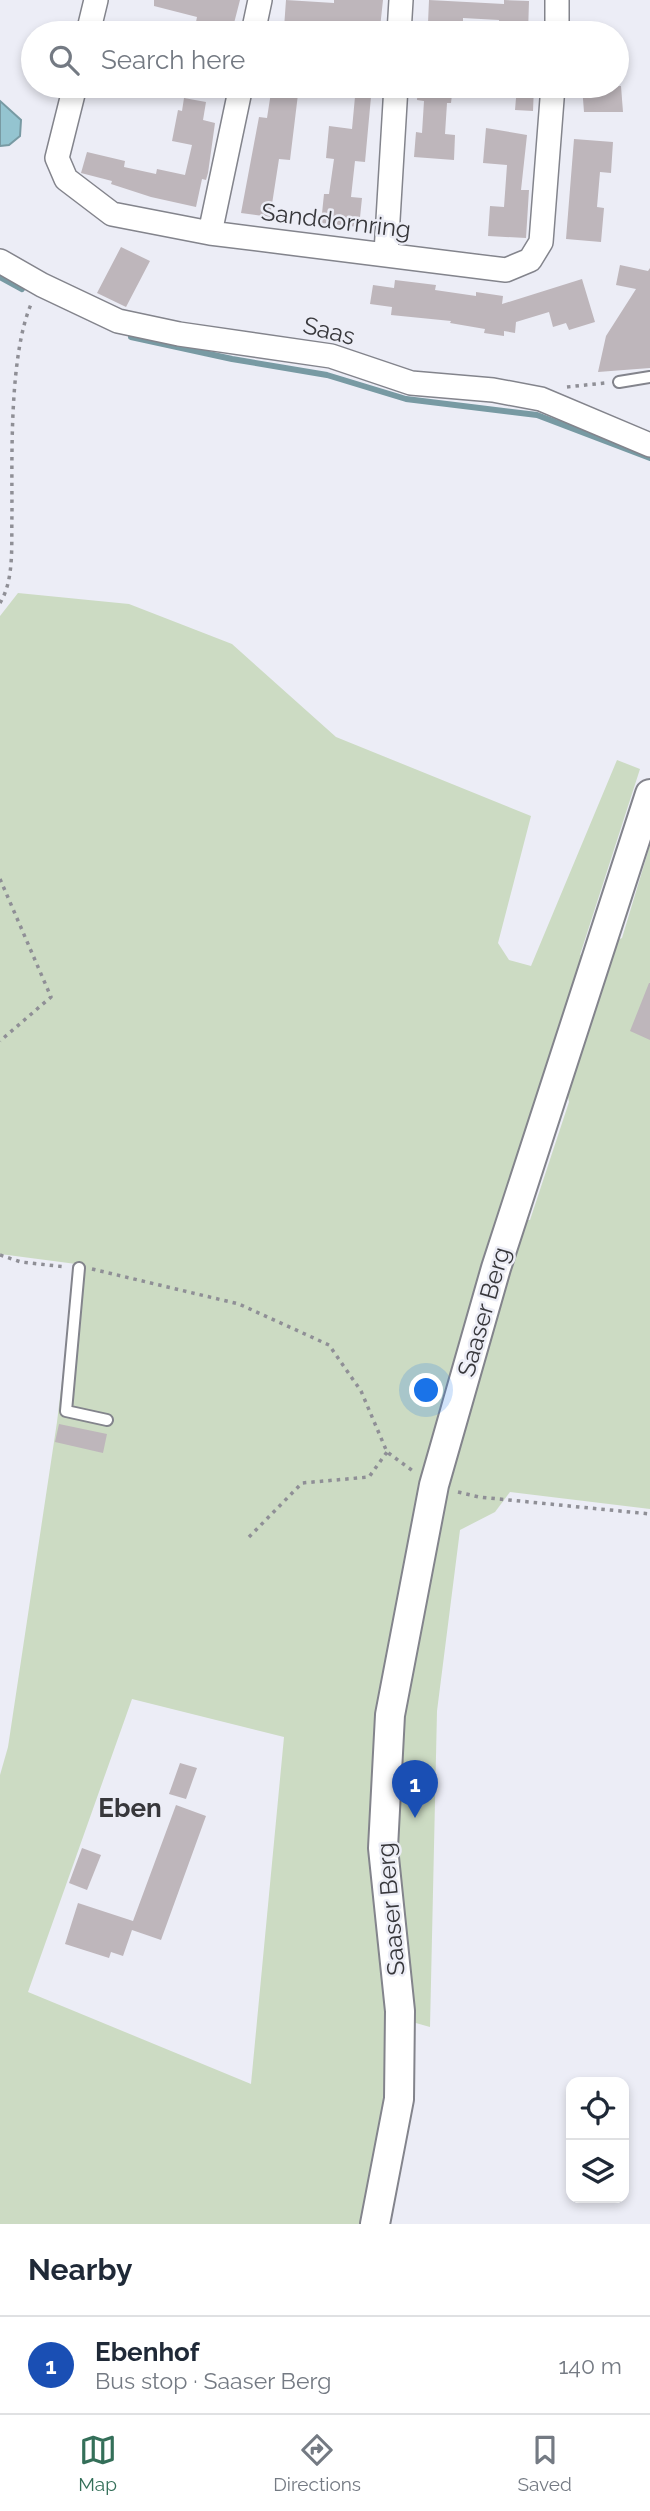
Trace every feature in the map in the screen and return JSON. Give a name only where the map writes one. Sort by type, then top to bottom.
[{"type":"street","points":[[91,21],[96,0]]},
{"type":"street","points":[[256,21],[260,0]]},
{"type":"street","points":[[400,21],[401,0]]},
{"type":"street","points":[[557,0],[557,21]]},
{"type":"street","name":"Sanddornring","points":[[72,98],[57,158],[66,178],[111,214],[210,233],[506,270],[530,260],[541,242],[552,98]]},
{"type":"street","points":[[210,233],[238,98]]},
{"type":"street","points":[[386,253],[395,98]]},
{"type":"street","name":"Saas","points":[[0,261],[41,285],[130,323],[179,334],[331,356],[411,383],[493,390],[541,399],[650,444]]},
{"type":"street","name":"Saaser Berg","points":[[375,2224],[399,2099],[400,2011],[383,1848],[390,1716],[434,1485],[496,1268],[650,794]]},
{"type":"lane","points":[[619,382],[650,377]]},
{"type":"lane","points":[[79,1268],[66,1411],[107,1420]]},
{"type":"path","points":[[0,603],[4,597],[11,559],[12,461],[20,340],[41,285]]},
{"type":"path","points":[[541,399],[558,388],[619,382]]},
{"type":"path","points":[[0,879],[51,997],[0,1041]]},
{"type":"path","points":[[0,1255],[21,1262],[103,1270],[239,1304],[329,1345],[361,1391],[387,1452],[434,1485],[479,1497],[650,1514]]},
{"type":"path","points":[[249,1537],[302,1483],[369,1477],[387,1452]]},
{"type":"green space","points":[[18,593],[129,604],[232,644],[336,737],[531,816],[498,943],[509,960],[531,966],[617,760],[640,769],[580,955],[622,938],[650,845],[650,1509],[510,1492],[495,1512],[460,1530],[437,1711],[430,2027],[391,2016],[389,2099],[363,2224],[0,2224],[0,1775],[8,1747],[57,1422],[76,1264],[0,1254],[0,616]],"holes":[[[560,1052],[569,1102],[530,1220],[504,1220]],[[132,1699],[284,1737],[251,2084],[28,1992]]]},
{"type":"water","points":[[0,101],[21,120],[20,136],[9,145],[0,146]]},
{"type":"building","points":[[154,0],[240,0],[235,21],[196,21],[197,17],[154,6]]},
{"type":"building","points":[[286,0],[334,3],[334,0],[383,0],[381,21],[284,21]]},
{"type":"building","points":[[429,0],[504,4],[504,0],[529,1],[528,21],[463,18],[463,21],[428,21]]},
{"type":"building","points":[[184,98],[206,102],[203,120],[215,123],[208,173],[206,180],[202,179],[196,207],[151,197],[111,184],[112,181],[81,173],[87,152],[125,161],[124,167],[156,174],[157,169],[185,175],[192,145],[172,141],[178,110],[182,111]]},
{"type":"building","points":[[270,98],[298,98],[290,160],[279,159],[270,217],[241,213],[259,117],[267,118]]},
{"type":"building","points":[[355,98],[371,98],[365,162],[355,161],[351,197],[362,198],[359,227],[321,223],[324,194],[329,194],[334,159],[326,158],[329,126],[352,129]]},
{"type":"building","points":[[452,98],[451,103],[447,103],[445,134],[455,135],[454,160],[414,157],[416,132],[422,133],[424,101],[417,100]]},
{"type":"building","points":[[516,98],[534,98],[533,111],[515,110]]},
{"type":"building","points":[[583,98],[622,98],[623,112],[584,112]]},
{"type":"building","points":[[486,128],[527,135],[521,190],[529,190],[526,238],[488,236],[490,206],[504,207],[507,165],[483,163]]},
{"type":"building","points":[[574,139],[613,142],[611,173],[600,172],[597,207],[604,208],[601,242],[566,239]]},
{"type":"building","points":[[121,247],[150,261],[126,307],[97,293]]},
{"type":"building","points":[[620,265],[648,271],[650,268],[650,368],[598,372],[606,336],[636,289],[616,285]]},
{"type":"building","points":[[582,279],[595,322],[569,330],[566,323],[553,327],[549,312],[516,322],[515,333],[504,331],[504,336],[484,333],[485,329],[450,323],[451,321],[391,315],[392,307],[370,304],[373,285],[394,288],[395,280],[436,285],[435,290],[476,296],[476,292],[503,296],[502,304]]},
{"type":"building","points":[[650,983],[650,1040],[630,1031]]},
{"type":"building","points":[[59,1424],[107,1434],[103,1453],[55,1442]]},
{"type":"building","points":[[180,1763],[197,1768],[186,1799],[169,1794]]},
{"type":"building","points":[[176,1805],[206,1816],[161,1940],[132,1930],[123,1956],[111,1952],[109,1958],[65,1944],[78,1903],[133,1921]]},
{"type":"building","points":[[82,1848],[101,1855],[87,1890],[69,1883]]},
{"type":"waterway","points":[[0,277],[22,289]]},
{"type":"waterway","points":[[131,337],[232,359],[327,375],[406,399],[537,415],[650,458]]},
{"type":"place","name":"Ebenhof","points":[[415,1818]]},
{"type":"district","name":"Eben","points":[[130,1808]]}]
